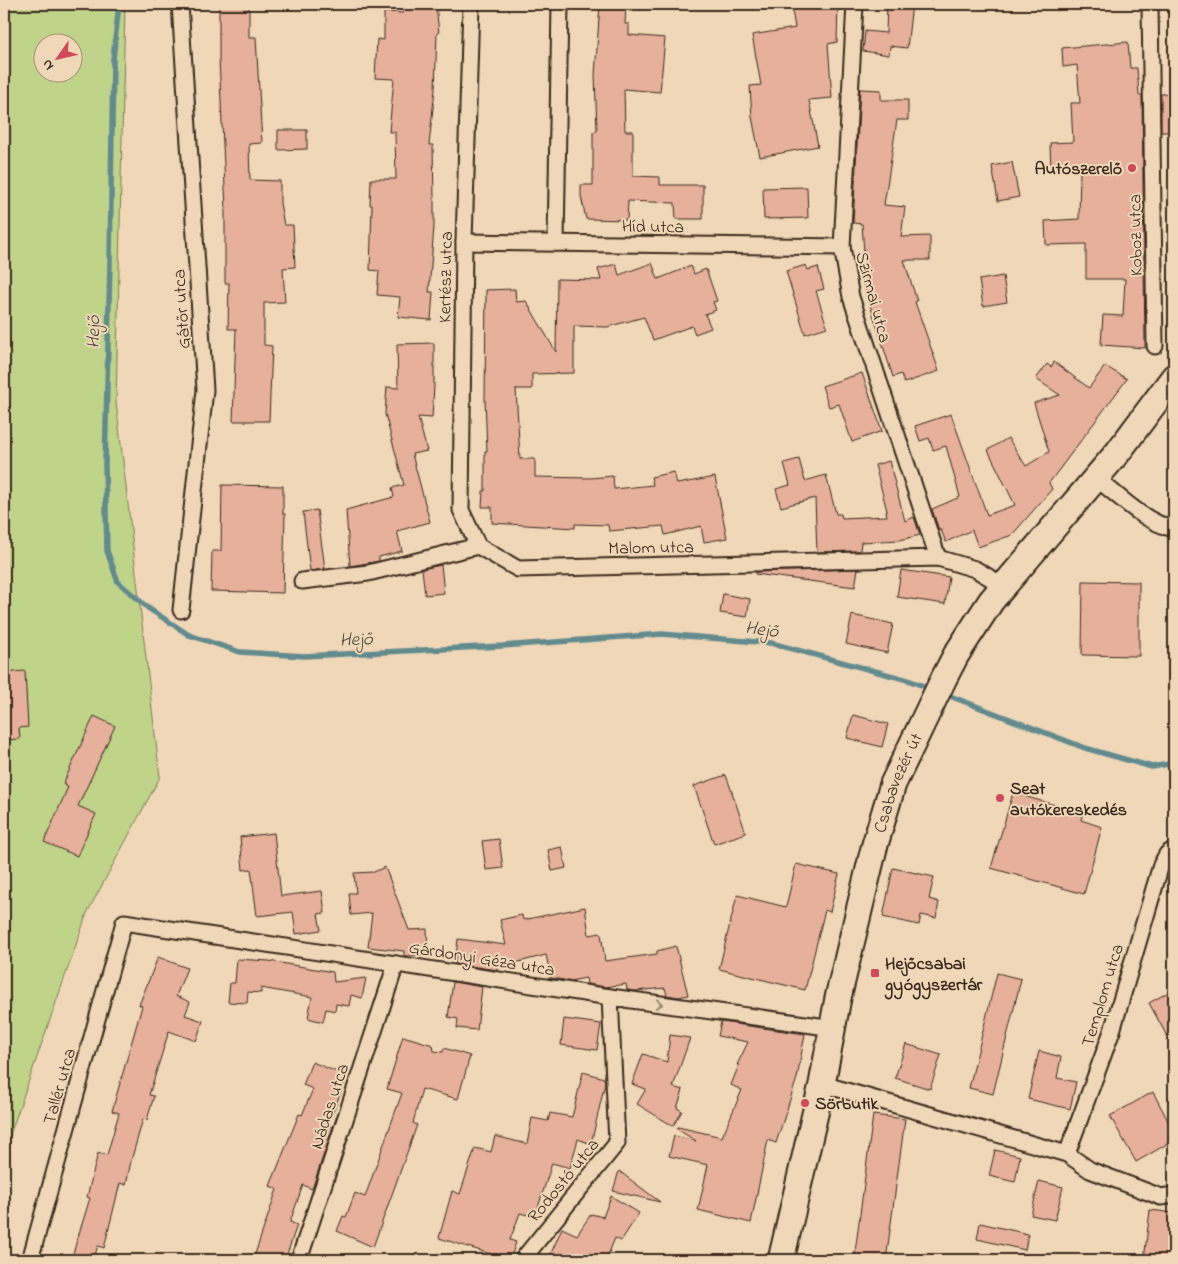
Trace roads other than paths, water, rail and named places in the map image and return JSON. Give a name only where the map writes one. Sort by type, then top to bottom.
[{"type":"main road","name":"Csabavezér út","points":[[780,1260],[822,1084],[834,1028],[838,998],[874,848],[893,784],[956,655],[991,601],[1096,478],[1174,377]]},
{"type":"street","name":"Gátőr utca","points":[[180,4],[205,390],[180,610]]},
{"type":"street","name":"Kertész utca","points":[[472,4],[464,242],[461,510],[478,546]]},
{"type":"street","points":[[556,243],[560,4]]},
{"type":"street","name":"Szirmai utca","points":[[855,4],[842,247],[851,297],[938,558]]},
{"type":"street","name":"Koboz utca","points":[[1150,4],[1155,346]]},
{"type":"street","name":"Híd utca","points":[[464,242],[842,247]]},
{"type":"street","points":[[1096,478],[1144,516],[1162,526],[1174,529]]},
{"type":"street","points":[[302,582],[368,573],[478,546]]},
{"type":"street","name":"Malom utca","points":[[478,546],[518,569],[938,558],[975,569],[1004,586]]},
{"type":"street","name":"Templom utca","points":[[1067,1154],[1112,1031],[1160,865],[1167,854],[1174,849]]},
{"type":"street","name":"Gárdonyi Géza utca","points":[[124,922],[610,997],[834,1028]]},
{"type":"street","name":"Tallér utca","points":[[30,1260],[124,922]]},
{"type":"street","name":"Nádas utca","points":[[299,1260],[396,964]]},
{"type":"street","name":"Rodostó utca","points":[[522,1260],[617,1143],[610,997]]},
{"type":"street","points":[[822,1084],[1067,1154],[1090,1170],[1116,1180],[1161,1197],[1174,1195]]},
{"type":"waterway","name":"Hejő","points":[[119,4],[113,59],[105,465],[107,551],[118,582],[148,608],[189,635],[240,652],[304,656],[502,646],[662,634],[771,643],[908,680],[931,689]]},
{"type":"waterway","name":"Hejő","points":[[942,693],[1085,748],[1152,767],[1174,763]]},
{"type":"place","name":"Autószerelő","points":[[1132,168]]},
{"type":"place","name":"Seat autókereskedés","points":[[1000,798]]},
{"type":"place","name":"Hejőcsabai gyógyszertár","points":[[875,973]]},
{"type":"place","name":"Sörbutik","points":[[805,1103]]}]
